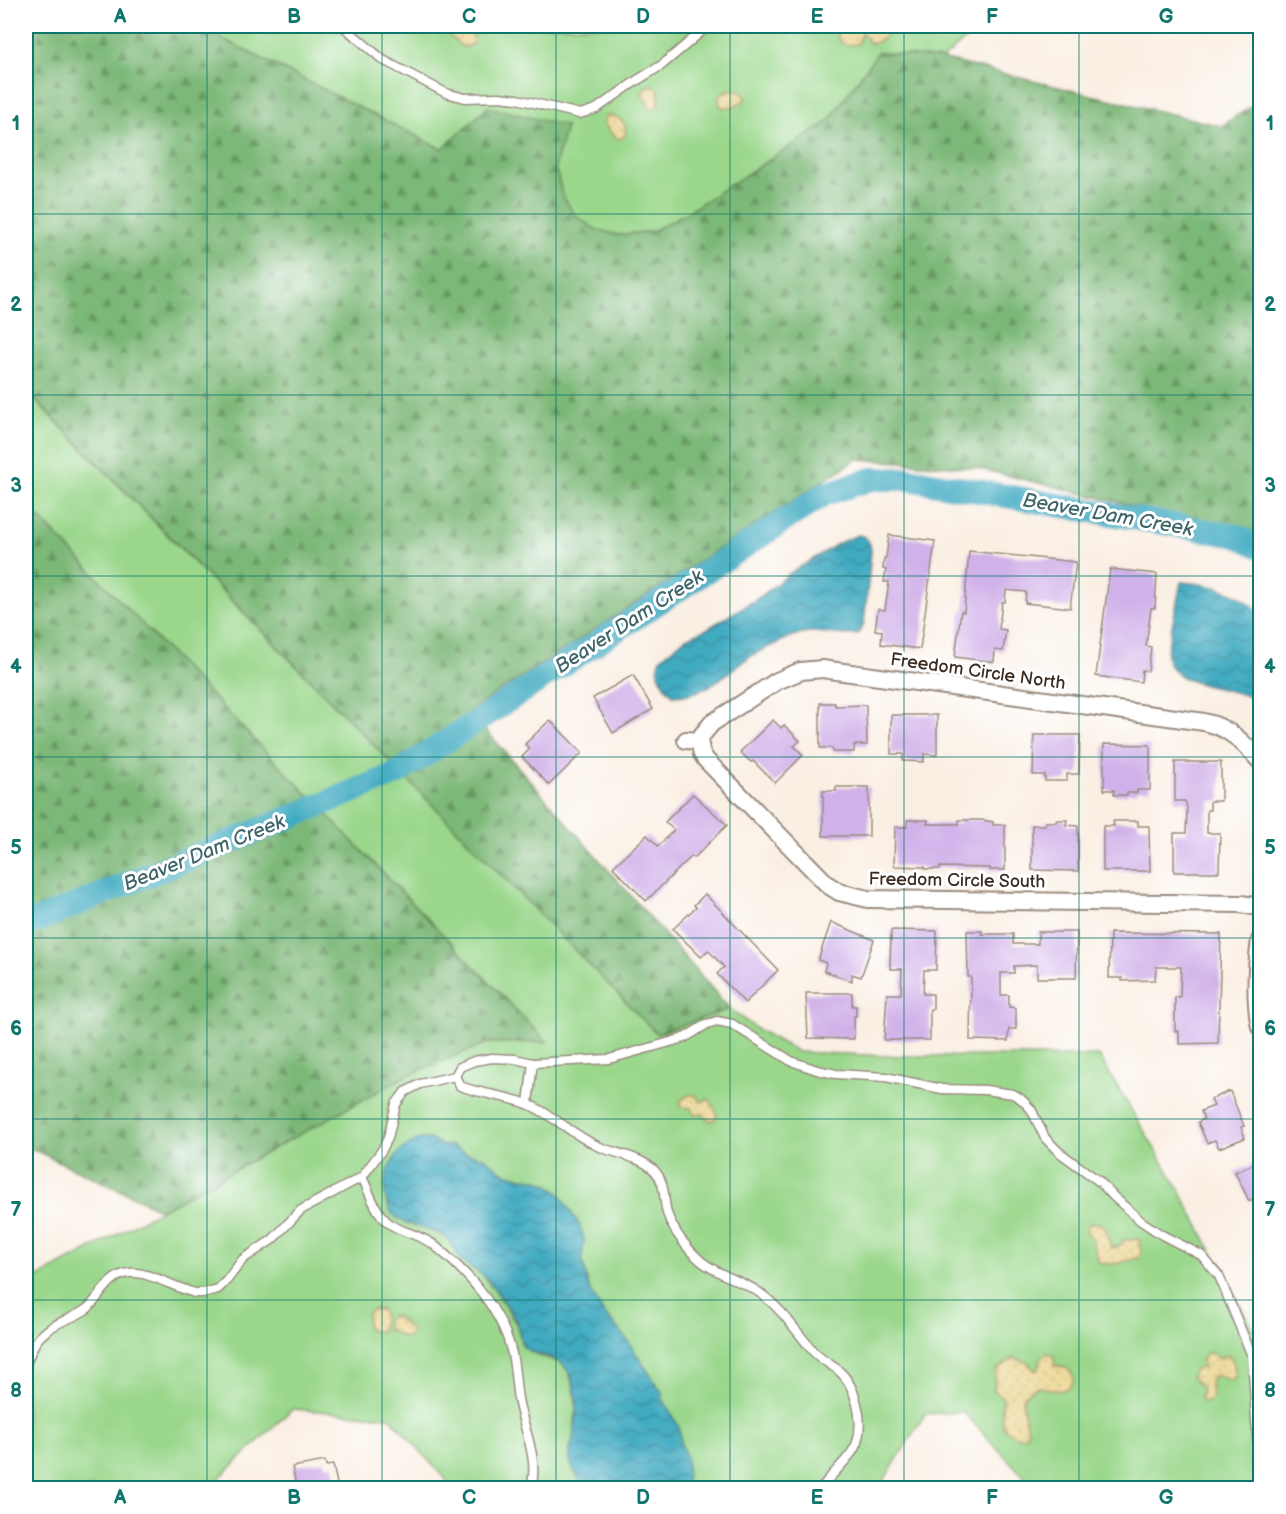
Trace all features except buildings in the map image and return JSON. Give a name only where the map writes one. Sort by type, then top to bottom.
[{"type":"street","name":"Freedom Circle North","points":[[693,741],[702,735],[712,723],[777,681],[801,670],[822,669],[1204,722],[1224,728],[1235,735],[1260,761]]},
{"type":"street","name":"Freedom Circle South","points":[[693,741],[706,760],[828,885],[853,897],[1241,904],[1260,907]]},
{"type":"street","points":[[1260,940],[1256,984],[1260,1027]]},
{"type":"lane","points":[[343,26],[383,60],[446,93],[465,98],[517,99],[580,114],[596,109],[662,65],[708,26]]},
{"type":"lane","points":[[822,1488],[858,1441],[858,1413],[852,1388],[847,1380],[814,1352],[790,1321],[767,1299],[753,1288],[714,1269],[695,1255],[681,1239],[670,1220],[663,1188],[654,1170],[642,1162],[598,1146],[528,1104],[467,1088],[457,1083],[455,1076],[460,1067],[483,1059],[504,1058],[533,1063],[609,1059],[686,1037],[707,1024],[717,1021],[732,1024],[791,1061],[810,1068],[836,1074],[886,1077],[942,1089],[1002,1091],[1021,1099],[1031,1109],[1045,1138],[1059,1152],[1100,1182],[1142,1221],[1162,1235],[1201,1256],[1219,1276],[1252,1356],[1260,1483]]},
{"type":"lane","points":[[528,1104],[533,1063]]},
{"type":"lane","points":[[26,1365],[34,1344],[45,1331],[81,1313],[109,1282],[120,1275],[136,1273],[195,1293],[214,1291],[223,1285],[243,1259],[272,1240],[301,1210],[362,1177],[388,1138],[399,1097],[420,1084],[455,1076]]},
{"type":"lane","points":[[362,1177],[383,1218],[393,1226],[433,1245],[469,1279],[500,1319],[511,1350],[517,1398],[533,1461],[534,1476],[531,1488]]},
{"type":"green space","points":[[26,26],[197,26],[442,149],[488,107],[566,126],[555,167],[563,197],[576,216],[595,229],[618,235],[653,231],[688,212],[827,123],[878,52],[942,59],[1221,126],[1260,101],[1260,536],[976,468],[857,459],[469,711],[730,1009],[657,1034],[26,390]]},
{"type":"green space","points":[[197,26],[982,26],[942,59],[878,52],[827,123],[688,212],[653,231],[618,235],[595,229],[576,216],[563,197],[555,167],[566,127],[488,107],[442,149]]},
{"type":"green space","points":[[26,391],[657,1034],[730,1009],[757,1029],[798,1052],[890,1056],[1099,1056],[1179,1189],[1260,1343],[1260,1488],[1035,1488],[963,1412],[925,1414],[879,1488],[686,1488],[686,1456],[681,1444],[679,1427],[663,1399],[663,1394],[623,1334],[604,1314],[589,1288],[582,1259],[584,1238],[580,1226],[560,1194],[549,1185],[535,1179],[521,1178],[500,1171],[485,1158],[467,1154],[450,1145],[444,1146],[429,1139],[396,1217],[446,1237],[462,1262],[484,1276],[496,1291],[518,1327],[521,1343],[530,1352],[561,1363],[568,1371],[574,1387],[576,1406],[574,1436],[569,1451],[580,1481],[587,1488],[453,1488],[390,1417],[292,1409],[209,1488],[26,1488],[26,1284],[410,1074],[487,1043],[547,1042],[26,504]]},
{"type":"green space","points":[[26,504],[547,1042],[487,1043],[410,1074],[161,1210],[26,1146]]},
{"type":"sand","points":[[440,26],[461,26],[473,35],[474,43],[467,47],[461,46]]},
{"type":"sand","points":[[843,26],[886,26],[887,33],[881,40],[871,44],[862,32],[858,44],[850,45],[838,39],[837,30]]},
{"type":"sand","points":[[652,85],[659,90],[659,105],[654,109],[650,107],[641,93],[647,86]]},
{"type":"sand","points":[[733,89],[743,92],[744,101],[732,107],[722,108],[719,103],[720,95]]},
{"type":"sand","points":[[605,116],[622,121],[625,128],[624,137],[619,139],[613,136],[604,124]]},
{"type":"sand","points":[[689,1095],[695,1095],[701,1102],[710,1100],[717,1114],[716,1119],[710,1121],[702,1114],[694,1115],[691,1108],[680,1107],[680,1101]]},
{"type":"sand","points":[[1093,1222],[1105,1226],[1111,1248],[1119,1246],[1124,1240],[1139,1239],[1141,1253],[1139,1258],[1113,1264],[1099,1263],[1092,1239],[1086,1232],[1088,1225]]},
{"type":"sand","points":[[374,1309],[381,1310],[384,1315],[381,1331],[372,1331],[367,1328],[367,1313]]},
{"type":"sand","points":[[392,1315],[411,1329],[409,1337],[403,1337],[387,1329],[387,1321]]},
{"type":"sand","points":[[1047,1353],[1053,1355],[1055,1366],[1070,1371],[1074,1381],[1067,1389],[1037,1387],[1025,1395],[1023,1406],[1028,1431],[1025,1436],[1018,1437],[1003,1426],[1003,1398],[994,1390],[996,1370],[1014,1358],[1028,1363],[1034,1370],[1039,1370],[1040,1359]]},
{"type":"sand","points":[[1207,1353],[1220,1359],[1229,1356],[1236,1374],[1232,1381],[1217,1375],[1212,1377],[1210,1384],[1212,1397],[1206,1403],[1200,1399],[1202,1387],[1191,1377],[1194,1370],[1204,1367],[1201,1360]]},
{"type":"water","points":[[858,535],[868,540],[871,552],[864,624],[858,634],[806,632],[798,634],[751,656],[716,682],[698,691],[674,696],[665,687],[658,671],[659,660],[686,638],[707,629],[760,597],[790,573],[841,542]]},
{"type":"water","points":[[1181,582],[1203,584],[1224,590],[1243,599],[1260,613],[1260,703],[1235,692],[1189,680],[1177,674],[1169,664],[1167,651]]},
{"type":"water","points":[[420,1139],[429,1139],[444,1146],[450,1145],[467,1154],[486,1158],[500,1171],[521,1178],[535,1179],[549,1185],[560,1194],[580,1226],[584,1238],[582,1260],[589,1288],[604,1314],[623,1334],[663,1394],[663,1399],[679,1427],[681,1444],[686,1456],[686,1488],[587,1488],[579,1479],[570,1457],[577,1410],[575,1390],[569,1372],[554,1359],[524,1348],[518,1326],[503,1300],[483,1275],[462,1261],[443,1235],[400,1220],[390,1210],[385,1189],[389,1168],[402,1150]]},
{"type":"waterway","name":"Beaver Dam Creek","points":[[26,925],[396,774],[825,494],[872,479],[908,479],[1237,536],[1260,547]]}]
